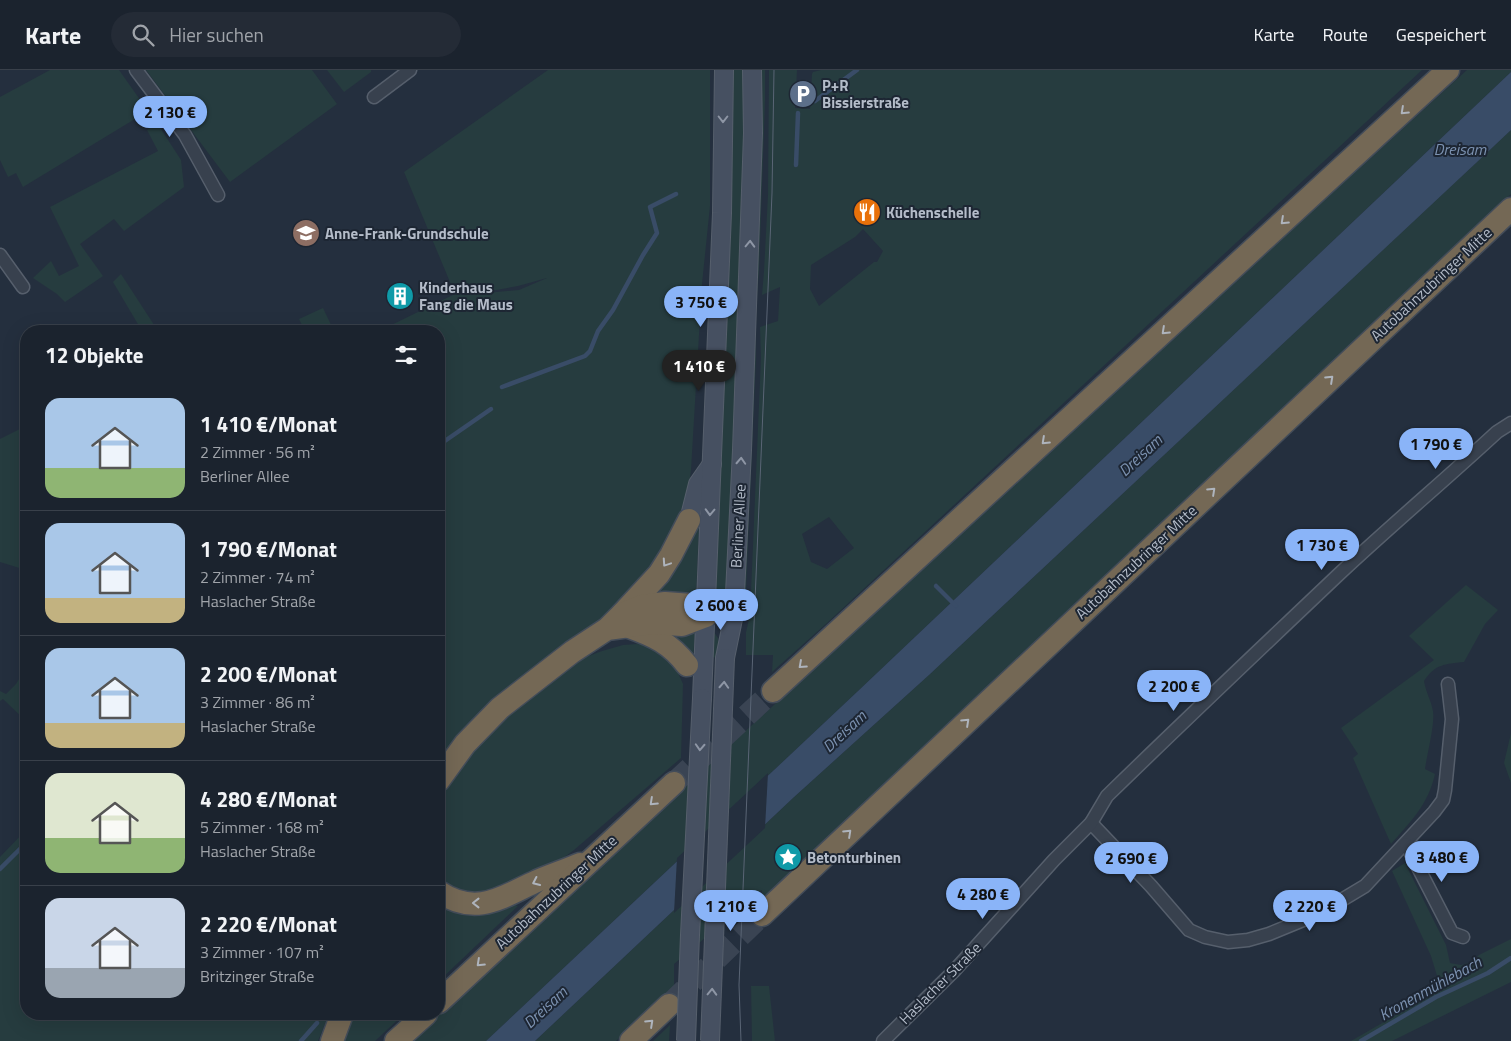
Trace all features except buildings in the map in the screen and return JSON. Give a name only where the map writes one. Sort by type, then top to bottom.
[{"type":"highway","points":[[774,691],[1448,70]]},
{"type":"highway","name":"Autobahnzubringer Mitte","points":[[762,915],[1511,209]]},
{"type":"highway","points":[[445,772],[465,744],[500,708],[572,652],[619,623],[671,555],[689,520]]},
{"type":"highway","points":[[619,623],[652,623],[682,626],[706,616]]},
{"type":"highway","points":[[619,623],[663,642],[695,661]]},
{"type":"highway","name":"Autobahnzubringer Mitte","points":[[445,996],[674,783]]},
{"type":"highway","points":[[445,895],[457,901],[482,904],[495,902],[536,882],[592,859]]},
{"type":"highway","points":[[631,1041],[669,1005]]},
{"type":"highway","points":[[332,1041],[340,1020]]},
{"type":"highway","points":[[396,1041],[419,1020]]},
{"type":"main road","name":"Berliner Allee","points":[[686,1041],[702,698],[695,661],[706,616],[719,300],[724,70]]},
{"type":"main road","name":"Berliner Allee","points":[[710,1041],[725,658],[734,614],[748,292],[754,132],[752,70]]},
{"type":"main road","points":[[689,520],[698,484],[712,463]]},
{"type":"main road","points":[[706,616],[734,614]]},
{"type":"street","points":[[136,70],[185,135],[218,195]]},
{"type":"street","points":[[374,97],[410,70]]},
{"type":"street","points":[[0,255],[23,287]]},
{"type":"street","name":"Haslacher Straße","points":[[882,1041],[954,971],[1054,860],[1091,822],[1108,796],[1243,664],[1286,626],[1337,576],[1497,432],[1511,423]]},
{"type":"street","points":[[1091,822],[1152,886],[1189,930],[1205,937],[1228,942],[1248,940],[1269,934],[1308,918],[1365,886],[1430,818],[1443,800],[1452,718],[1448,684]]},
{"type":"street","points":[[1406,844],[1452,932],[1463,937]]},
{"type":"green space","points":[[50,70],[119,70],[148,111],[23,187],[16,173],[8,177],[0,160],[0,97]]},
{"type":"green space","points":[[146,70],[312,70],[337,104],[230,182]]},
{"type":"green space","points":[[327,70],[371,70],[371,72],[344,92]]},
{"type":"green space","points":[[548,70],[710,70],[710,206],[702,284],[691,470],[688,494],[677,528],[666,549],[621,605],[490,702],[445,752],[445,325],[391,325],[455,294],[404,172]],"holes":[[[547,278],[519,290],[475,294],[518,286]]]},
{"type":"green space","points":[[730,70],[745,70],[746,159],[728,585],[714,603]]},
{"type":"green space","points":[[760,70],[765,70],[765,101],[759,270],[757,297],[754,298]]},
{"type":"green space","points":[[769,70],[797,70],[795,108],[810,109],[812,74],[821,70],[1422,70],[772,672],[773,655],[746,655],[746,632],[750,615],[761,358],[760,327],[778,321],[780,287],[762,295],[768,195]],"holes":[[[863,229],[883,251],[877,262],[874,262],[819,306],[810,289],[811,265],[855,237]],[[829,517],[854,548],[827,569],[811,562],[802,534]]]},
{"type":"green space","points":[[1467,70],[1511,70],[858,691],[486,1041],[407,1041],[430,1020],[445,1020],[445,1006]]},
{"type":"green space","points":[[157,123],[181,160],[184,187],[124,231],[114,219],[80,244],[103,276],[65,302],[57,294],[33,278],[51,261],[59,276],[79,266],[50,207],[158,151],[147,130]]},
{"type":"green space","points":[[1511,130],[1511,194],[762,900],[762,890],[674,964],[674,986],[616,1041],[535,1041],[793,798],[929,675]]},
{"type":"green space","points":[[121,274],[154,325],[138,325],[113,282]]},
{"type":"green space","points":[[323,308],[331,325],[302,325],[299,319]]},
{"type":"green space","points":[[755,328],[756,357],[745,613],[743,622],[740,621],[752,329]]},
{"type":"green space","points":[[20,429],[20,568],[0,562],[0,439]]},
{"type":"green space","points":[[697,524],[699,526],[696,598],[651,594]]},
{"type":"green space","points":[[1466,585],[1498,610],[1485,624],[1464,662],[1451,663],[1436,668],[1424,681],[1433,711],[1432,732],[1425,769],[1435,774],[1423,804],[1391,844],[1353,758],[1358,754],[1341,728],[1434,660],[1409,636]]},
{"type":"green space","points":[[660,631],[695,634],[693,658]]},
{"type":"green space","points":[[713,631],[718,638],[719,658],[711,657]]},
{"type":"green space","points":[[637,644],[657,648],[675,666],[683,684],[681,758],[559,861],[486,897],[445,886],[445,780],[467,750],[563,669],[586,657],[623,645]]},
{"type":"green space","points":[[20,678],[20,715],[3,699],[0,701],[0,691],[6,694]]},
{"type":"green space","points":[[1511,733],[1511,783],[1504,763]]},
{"type":"green space","points":[[20,836],[20,1020],[327,1020],[318,1041],[0,1041],[0,857]]},
{"type":"green space","points":[[1405,863],[1446,945],[1450,963],[1461,965],[1473,961],[1479,955],[1511,939],[1511,982],[1392,1041],[1351,1041],[1441,989],[1431,956],[1392,871]]},
{"type":"green space","points":[[445,903],[486,913],[515,905],[518,906],[445,975]]},
{"type":"green space","points":[[751,986],[769,986],[775,1041],[752,1041]]},
{"type":"green space","points":[[343,1020],[398,1020],[375,1041],[334,1041]]},
{"type":"green space","points":[[670,1025],[669,1041],[653,1041]]},
{"type":"water","name":"Dreisam","points":[[1511,72],[1511,130],[929,675],[793,798],[535,1041],[486,1041],[858,691]]},
{"type":"pier","points":[[768,773],[765,828],[674,913],[677,858]]},
{"type":"waterway","points":[[815,101],[857,70]]},
{"type":"waterway","points":[[796,165],[798,113]]},
{"type":"waterway","points":[[502,387],[585,356],[590,351],[598,331],[613,310],[657,233],[650,207],[676,194]]},
{"type":"waterway","points":[[445,441],[491,409]]},
{"type":"waterway","points":[[936,586],[956,606]]},
{"type":"waterway","points":[[0,869],[20,849]]},
{"type":"waterway","name":"Kronenmühlebach","points":[[1361,1041],[1436,997],[1488,973],[1511,958]]},
{"type":"waterway","points":[[301,1041],[317,1023]]},
{"type":"tunnel","points":[[674,783],[773,691]]},
{"type":"tunnel","points":[[669,1005],[762,915]]},
{"type":"tram line","points":[[741,1041],[739,985],[772,193],[774,70]]},
{"type":"place","name":"P+R Bissierstraße","points":[[803,94]]},
{"type":"place","name":"Küchenschelle","points":[[867,212]]},
{"type":"place","name":"Anne-Frank-Grundschule","points":[[306,233]]},
{"type":"place","name":"Kinderhaus Fang die Maus","points":[[400,296]]},
{"type":"place","name":"Betonturbinen","points":[[788,857]]}]
